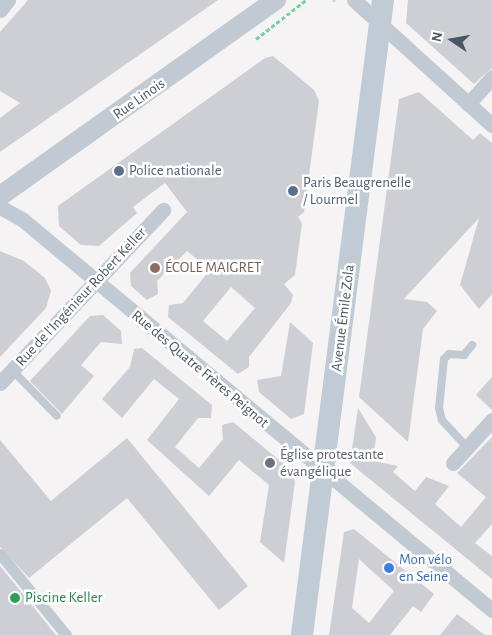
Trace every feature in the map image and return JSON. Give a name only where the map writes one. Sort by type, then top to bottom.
[{"type":"main road","name":"Avenue Émile Zola","points":[[302,635],[383,0]]},
{"type":"street","points":[[0,10],[8,0]]},
{"type":"street","name":"Rue Linois","points":[[0,196],[276,0]]},
{"type":"street","points":[[354,0],[380,26],[492,125]]},
{"type":"street","points":[[468,104],[492,77]]},
{"type":"street","name":"Rue des Quatre Frères Peignot","points":[[0,207],[23,220],[323,472],[492,610]]},
{"type":"street","name":"Rue de l'Ingénieur Robert Keller","points":[[0,383],[163,210]]},
{"type":"street","points":[[453,463],[492,420]]},
{"type":"street","points":[[0,554],[66,635]]},
{"type":"lane","points":[[468,447],[442,420],[439,408],[444,359],[449,354],[464,355],[472,345]]},
{"type":"lane","points":[[12,370],[57,416]]},
{"type":"building","points":[[28,0],[218,0],[0,152],[0,118],[20,103],[0,91],[0,32]]},
{"type":"building","points":[[408,0],[492,0],[492,68],[474,84],[406,23]]},
{"type":"building","points":[[273,56],[314,90],[319,101],[304,212],[298,217],[302,223],[295,275],[284,284],[293,295],[291,303],[249,357],[249,367],[238,374],[168,317],[169,305],[183,303],[210,270],[187,251],[157,281],[158,294],[147,300],[131,286],[130,273],[187,212],[165,183],[133,207],[137,213],[99,246],[81,245],[59,226],[58,206],[265,58]],"holes":[[[231,287],[255,308],[227,341],[203,321]]]},
{"type":"building","points":[[419,92],[473,140],[480,133],[492,143],[492,294],[479,309],[460,285],[479,218],[404,299],[427,302],[437,311],[423,329],[408,442],[359,397],[399,99]]},
{"type":"building","points":[[0,251],[24,261],[45,278],[51,291],[46,308],[0,357]]},
{"type":"building","points":[[103,315],[121,331],[122,344],[101,342],[81,365],[94,376],[62,414],[30,381],[90,316]]},
{"type":"building","points":[[290,322],[313,343],[304,414],[291,419],[259,392],[257,380],[281,376]]},
{"type":"building","points":[[142,348],[212,405],[211,418],[198,418],[175,447],[199,468],[223,439],[222,425],[233,422],[290,469],[295,482],[284,563],[260,542],[269,485],[239,460],[209,496],[147,440],[179,399],[154,379],[122,418],[102,399],[130,367],[134,349]]},
{"type":"building","points":[[492,377],[492,410],[476,395]]},
{"type":"building","points":[[358,408],[376,437],[373,461],[398,466],[393,472],[415,491],[426,477],[449,486],[435,504],[461,527],[486,497],[457,473],[492,437],[492,524],[475,543],[492,556],[492,579],[350,463]]},
{"type":"building","points":[[127,438],[248,586],[219,610],[127,498],[29,578],[0,547],[0,440],[51,501]]},
{"type":"building","points":[[354,529],[434,594],[421,612],[413,606],[390,635],[329,635],[344,532]],"holes":[[[359,559],[394,591],[369,623],[352,608]]]},
{"type":"building","name":"Piscine Keller","points":[[0,566],[18,588],[56,635],[0,635]]},
{"type":"building","points":[[457,614],[485,635],[440,635]]},
{"type":"place","name":"Police nationale","points":[[119,171]]},
{"type":"place","name":"Paris Beaugrenelle / Lourmel","points":[[293,191]]},
{"type":"place","name":"ÉCOLE MAIGRET","points":[[155,268]]},
{"type":"place","name":"Église protestante évangélique","points":[[270,463]]},
{"type":"place","name":"Mon vélo en Seine","points":[[389,568]]},
{"type":"place","name":"Piscine Keller","points":[[15,598]]}]
